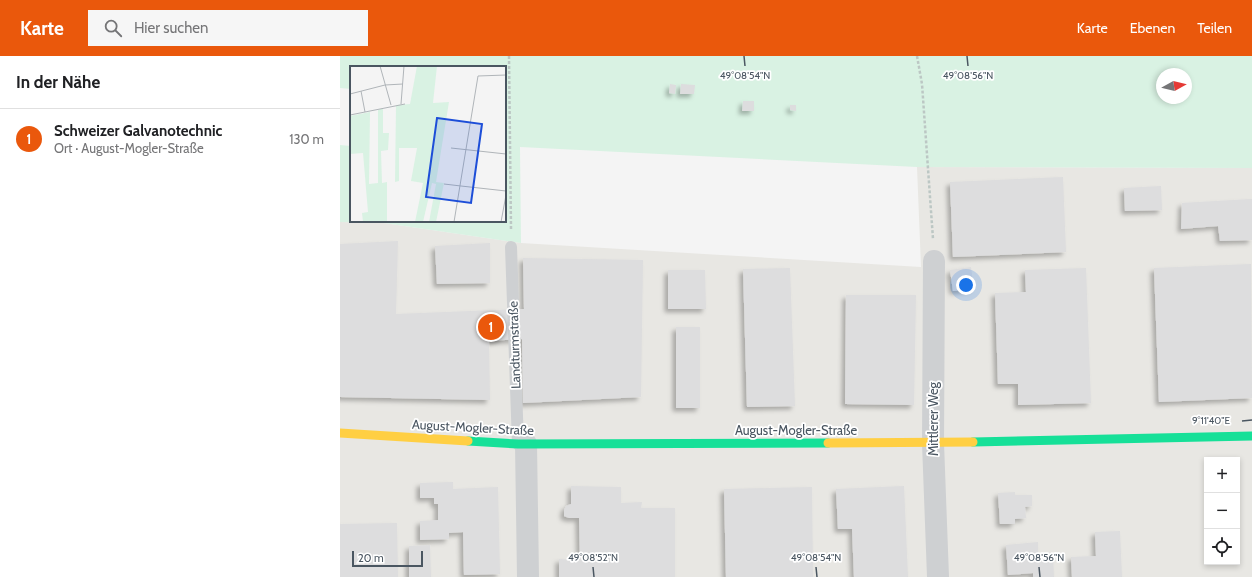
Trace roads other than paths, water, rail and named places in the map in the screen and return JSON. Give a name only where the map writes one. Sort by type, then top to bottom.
[{"type":"street","name":"Mittlerer Weg","points":[[934,261],[933,443],[938,577]]},
{"type":"street","name":"August-Mogler-Straße","points":[[340,433],[522,444],[933,443],[1252,436]]},
{"type":"street","name":"Landturmstraße","points":[[522,444],[528,577]]},
{"type":"lane","name":"Landturmstraße","points":[[511,247],[522,444]]},
{"type":"place","name":"Schweizer Galvanotechnic","points":[[491,327]]}]
